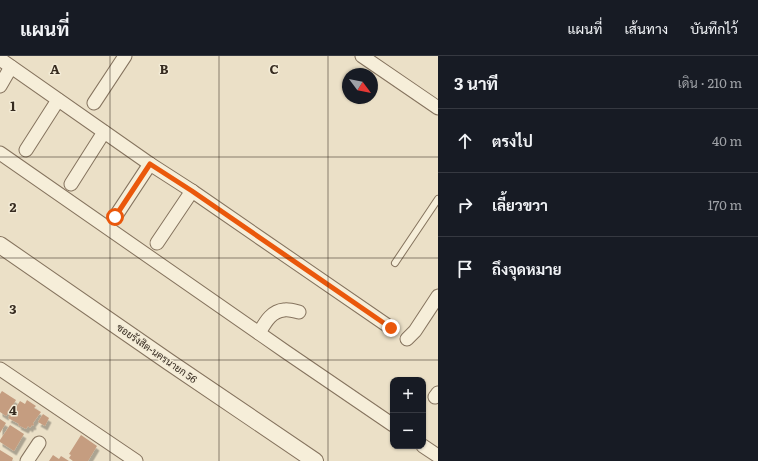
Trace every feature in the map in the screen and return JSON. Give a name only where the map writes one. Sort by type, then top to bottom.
[{"type":"street","points":[[94,104],[125,56]]},
{"type":"street","points":[[362,56],[438,108]]},
{"type":"street","points":[[0,59],[150,164],[192,191],[391,328]]},
{"type":"street","points":[[0,86],[11,67]]},
{"type":"street","points":[[26,150],[58,100]]},
{"type":"street","points":[[71,184],[104,132]]},
{"type":"street","points":[[0,153],[390,423]]},
{"type":"street","points":[[115,217],[150,164]]},
{"type":"street","points":[[156,243],[192,191]]},
{"type":"street","name":"ซอยรังสิต-นครนายก 56","points":[[0,244],[169,362],[315,461]]},
{"type":"street","points":[[407,339],[415,332],[438,296]]},
{"type":"street","points":[[259,333],[269,316],[284,310],[299,312]]},
{"type":"street","points":[[0,369],[136,461]]},
{"type":"street","points":[[27,461],[39,443]]},
{"type":"street","points":[[426,448],[438,456]]},
{"type":"lane","points":[[395,263],[438,199]]},
{"type":"building","points":[[2,391],[16,400],[6,416],[0,412],[0,394]]},
{"type":"building","points":[[27,400],[36,406],[34,408],[41,412],[33,423],[33,426],[32,425],[30,428],[28,426],[26,429],[8,418],[20,401],[25,404]]},
{"type":"building","points":[[43,414],[49,418],[45,426],[38,422]]},
{"type":"building","points":[[0,419],[6,423],[0,433]]},
{"type":"building","points":[[10,425],[24,434],[14,451],[0,442]]},
{"type":"building","points":[[81,435],[97,446],[88,461],[73,461],[69,458],[71,455],[69,454]]},
{"type":"building","points":[[0,450],[13,458],[12,461],[0,461]]},
{"type":"building","points":[[53,455],[59,459],[61,456],[69,461],[49,461]]},
{"type":"route","points":[[115,217],[150,164],[192,191],[391,328]]}]
